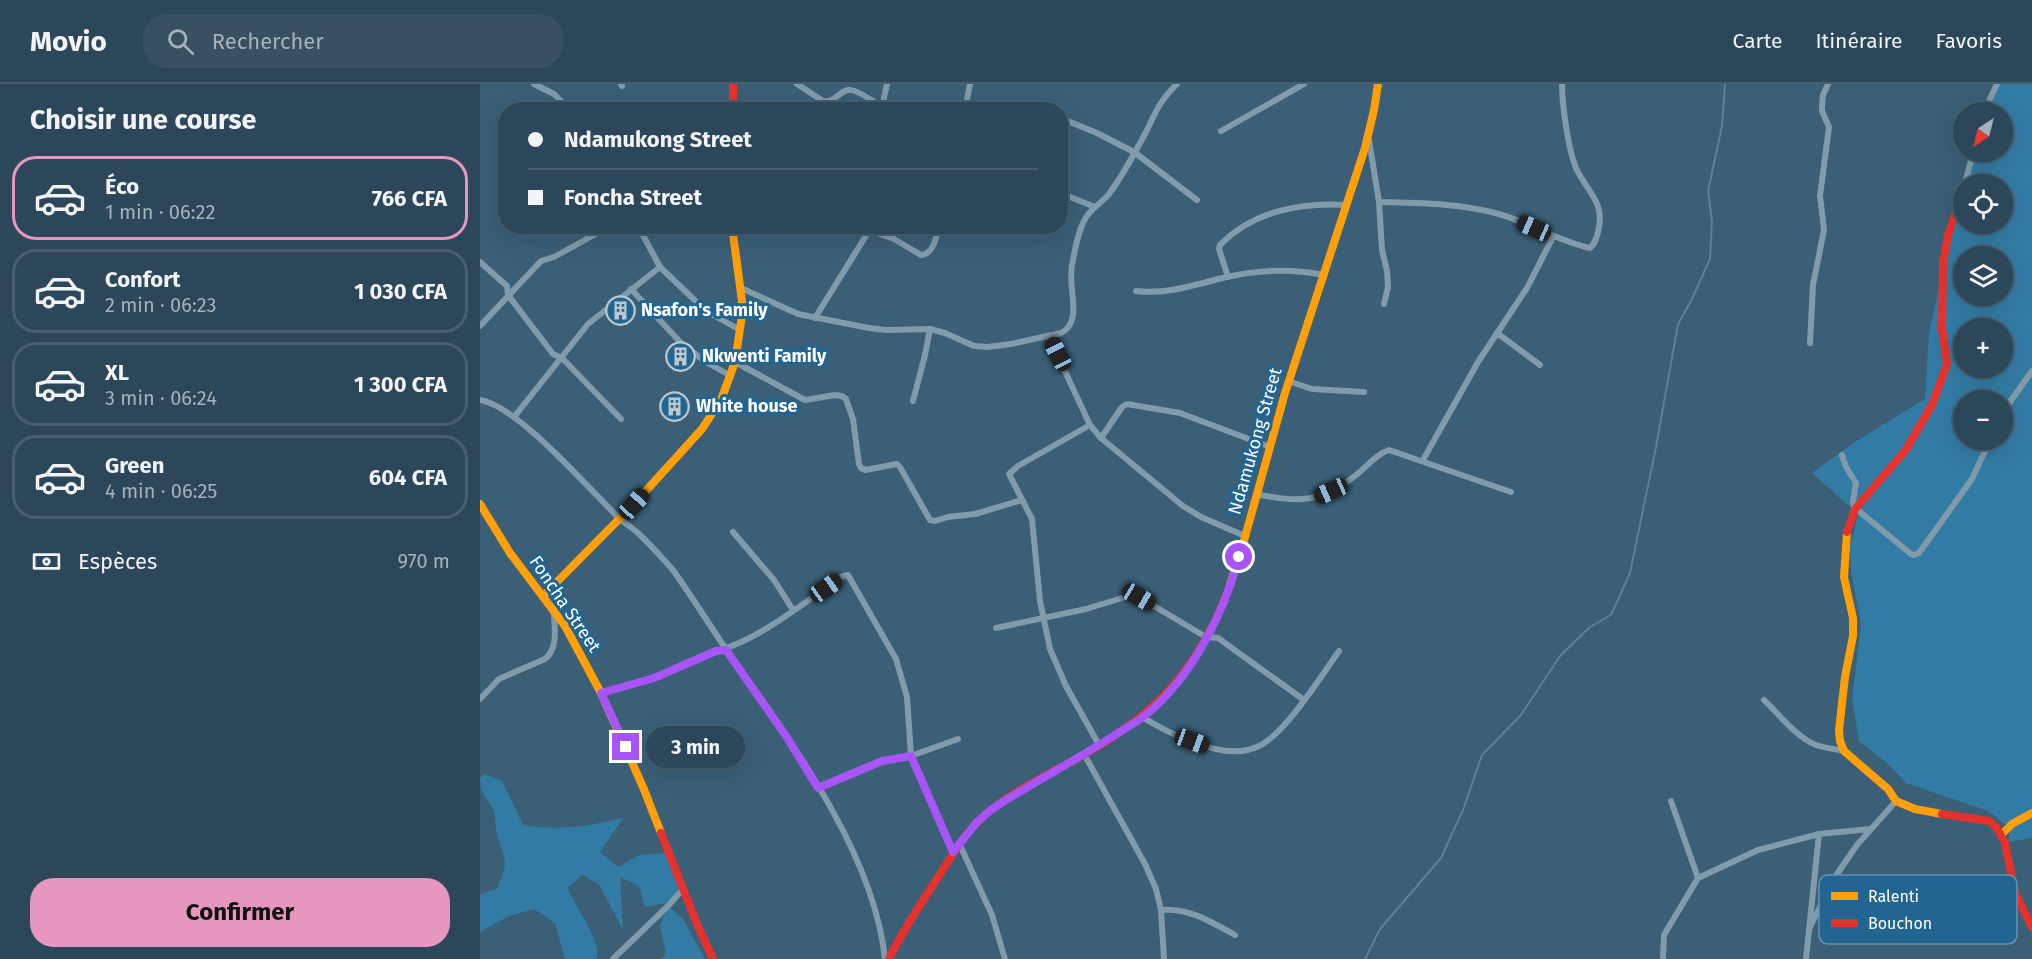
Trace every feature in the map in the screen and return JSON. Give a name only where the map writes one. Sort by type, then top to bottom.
[{"type":"main road","points":[[733,84],[733,102]]},
{"type":"main road","name":"Ndamukong Street","points":[[887,959],[953,852],[977,822],[992,809],[1142,717],[1178,682],[1206,637],[1226,600],[1288,381],[1375,114],[1378,84]]},
{"type":"main road","points":[[1953,221],[1943,262],[1942,329],[1947,364],[1932,405],[1905,451],[1856,508],[1850,519],[1844,555],[1844,577],[1853,628],[1839,730],[1844,751],[1888,789],[1896,801],[1915,809],[1989,821],[1996,825],[2002,834],[2010,875]]},
{"type":"main road","points":[[543,596],[634,504],[702,429],[721,400],[735,362],[741,330],[741,288],[733,234]]},
{"type":"main road","name":"Foncha Street","points":[[480,504],[510,553],[554,610],[575,643],[601,693],[643,787],[713,959]]},
{"type":"main road","points":[[2002,834],[2012,824],[2032,813]]},
{"type":"main road","points":[[2017,899],[2032,927]]},
{"type":"street","points":[[534,84],[554,94],[562,102]]},
{"type":"street","points":[[797,84],[823,101],[832,101],[850,89],[873,102]]},
{"type":"street","points":[[885,102],[888,84]]},
{"type":"street","points":[[967,102],[970,84]]},
{"type":"street","points":[[741,288],[792,312],[815,318],[886,330],[930,329],[974,346],[987,347],[1049,337],[1068,330],[1074,316],[1070,273],[1083,221],[1109,194],[1134,153],[1158,105],[1177,84]]},
{"type":"street","points":[[1221,131],[1304,84]]},
{"type":"street","points":[[1379,202],[1432,203],[1484,210],[1514,219],[1553,237],[1590,248],[1594,244],[1601,214],[1595,195],[1576,168],[1566,124],[1562,84]]},
{"type":"street","points":[[1810,344],[1813,285],[1824,230],[1820,196],[1829,127],[1822,111],[1822,105],[1828,84]]},
{"type":"street","points":[[1989,102],[1997,84]]},
{"type":"street","points":[[1068,121],[1134,153],[1197,200]]},
{"type":"street","points":[[1368,136],[1379,202],[1382,250],[1388,280],[1384,304]]},
{"type":"street","points":[[1068,196],[1095,207]]},
{"type":"street","points":[[1228,277],[1219,249],[1220,245],[1248,224],[1264,216],[1298,206],[1347,205]]},
{"type":"street","points":[[480,326],[542,261],[554,257],[596,234]]},
{"type":"street","points":[[642,234],[660,267],[706,311],[741,330]]},
{"type":"street","points":[[815,318],[867,234]]},
{"type":"street","points":[[884,234],[921,255],[926,255],[931,251],[936,234]]},
{"type":"street","points":[[1423,460],[1478,362],[1535,276],[1553,237]]},
{"type":"street","points":[[480,262],[507,286],[508,295],[553,354],[561,358],[621,419]]},
{"type":"street","points":[[514,417],[588,324],[660,267]]},
{"type":"street","points":[[1136,291],[1148,293],[1175,291],[1228,277],[1264,271],[1301,270],[1324,275]]},
{"type":"street","points":[[631,289],[682,344],[706,363],[730,376]]},
{"type":"street","points":[[913,401],[930,329]]},
{"type":"street","points":[[1497,333],[1540,365]]},
{"type":"street","points":[[1049,337],[1090,425],[1101,438],[1183,506],[1201,517],[1245,536]]},
{"type":"street","points":[[735,362],[805,400],[836,395],[846,399],[853,419],[861,468],[866,470],[897,464],[900,466],[930,520],[988,511],[1022,500]]},
{"type":"street","points":[[2013,397],[2032,371]]},
{"type":"street","points":[[1288,381],[1312,389],[1364,392]]},
{"type":"street","points":[[480,400],[497,406],[514,417],[541,440],[673,570],[786,736],[846,838],[862,873],[887,959]]},
{"type":"street","points":[[1101,438],[1122,407],[1127,404],[1180,413],[1270,447]]},
{"type":"street","points":[[1090,425],[1009,474],[1032,519],[1037,581],[1056,664],[1099,745]]},
{"type":"street","points":[[1256,494],[1295,501],[1319,496],[1355,477],[1383,452],[1389,450],[1511,492]]},
{"type":"street","points":[[1842,455],[1856,483],[1852,505],[1914,555],[1919,553],[1972,479],[1985,450]]},
{"type":"street","points":[[733,532],[774,580],[793,610]]},
{"type":"street","points":[[601,693],[654,678],[716,651],[726,650],[774,624],[843,576],[848,575],[896,659],[907,697],[911,756],[953,852]]},
{"type":"street","points":[[996,628],[1086,609],[1132,595],[1206,637],[1218,638],[1304,700]]},
{"type":"street","points":[[480,699],[499,679],[545,660],[551,655],[555,643],[554,610]]},
{"type":"street","points":[[1142,717],[1164,730],[1221,751],[1258,747],[1267,741],[1304,700],[1339,651]]},
{"type":"street","points":[[1764,700],[1794,730],[1808,740],[1816,745],[1844,751]]},
{"type":"street","points":[[818,788],[882,761],[911,756],[958,739]]},
{"type":"street","points":[[1084,754],[1145,864],[1156,889],[1161,910],[1164,959]]},
{"type":"street","points":[[1671,801],[1698,879]]},
{"type":"street","points":[[1836,875],[1857,844],[1896,801]]},
{"type":"street","points":[[1663,959],[1664,934],[1698,879],[1758,850],[1820,834],[1870,829]]},
{"type":"street","points":[[1806,959],[1820,834]]},
{"type":"street","points":[[959,843],[992,915],[1005,959]]},
{"type":"street","points":[[614,959],[683,889]]},
{"type":"street","points":[[1161,910],[1172,909],[1192,913],[1235,935]]},
{"type":"street","points":[[1809,929],[1819,909]]},
{"type":"shaded area","points":[[1997,84],[2032,84],[2032,838],[2009,842],[2009,827],[1988,811],[1906,783],[1889,765],[1859,741],[1852,699],[1861,624],[1851,573],[1850,546],[1858,514],[1812,473],[1853,443],[1925,399],[1929,333],[1953,225],[1953,234],[2013,234],[2013,174],[1968,174],[1974,162],[2013,162],[2013,102],[1992,102]]},
{"type":"shaded area","points":[[484,774],[502,781],[523,825],[548,828],[573,827],[623,818],[600,852],[618,867],[640,855],[669,853],[683,889],[672,902],[645,907],[639,886],[620,877],[623,930],[599,884],[582,875],[568,888],[595,941],[597,959],[565,959],[555,923],[534,909],[509,916],[480,932],[480,895],[497,888],[505,864],[494,812],[481,790],[480,778]]},
{"type":"shaded area","points":[[668,906],[683,919],[705,959],[660,959],[666,954],[660,925]]},
{"type":"waterway","points":[[1365,959],[1380,929],[1441,858],[1463,810],[1482,755],[1521,715],[1560,656],[1590,627],[1611,615],[1630,573],[1678,324],[1710,259],[1712,221],[1708,191],[1722,126],[1725,84]]},
{"type":"traffic: slow","points":[[1229,588],[1285,393],[1365,148],[1378,84]]},
{"type":"traffic: slow","points":[[543,596],[634,504],[702,429],[721,400],[735,362],[743,309],[733,234]]},
{"type":"traffic: slow","points":[[480,504],[510,553],[565,626],[601,693],[661,833]]},
{"type":"traffic: slow","points":[[1847,532],[1844,577],[1853,618],[1853,636],[1845,677],[1839,730],[1840,741],[1844,751],[1888,789],[1896,801],[1915,809],[1942,814]]},
{"type":"traffic: slow","points":[[2002,834],[2012,824],[2032,813]]},
{"type":"traffic: jam","points":[[733,84],[733,102]]},
{"type":"traffic: jam","points":[[1847,532],[1855,509],[1905,451],[1932,405],[1947,364],[1942,329],[1943,263],[1953,221]]},
{"type":"traffic: jam","points":[[889,959],[949,859],[977,823],[996,806],[1109,739],[1154,705],[1189,665],[1204,642],[1229,588]]},
{"type":"traffic: jam","points":[[1942,814],[1989,821],[1996,827],[2005,843],[2011,875]]},
{"type":"traffic: jam","points":[[661,833],[713,959]]},
{"type":"traffic: jam","points":[[2017,897],[2032,927]]},
{"type":"place","name":"Nsafon's Family","points":[[620,310]]},
{"type":"place","name":"Nkwenti Family","points":[[681,356]]},
{"type":"place","name":"White house","points":[[675,406]]},
{"type":"route","points":[[626,747],[601,693],[654,678],[716,651],[726,650],[786,736],[818,788],[882,761],[911,756],[953,852],[977,822],[992,809],[1138,721],[1166,696],[1190,664],[1218,616],[1226,600],[1239,557]]}]
